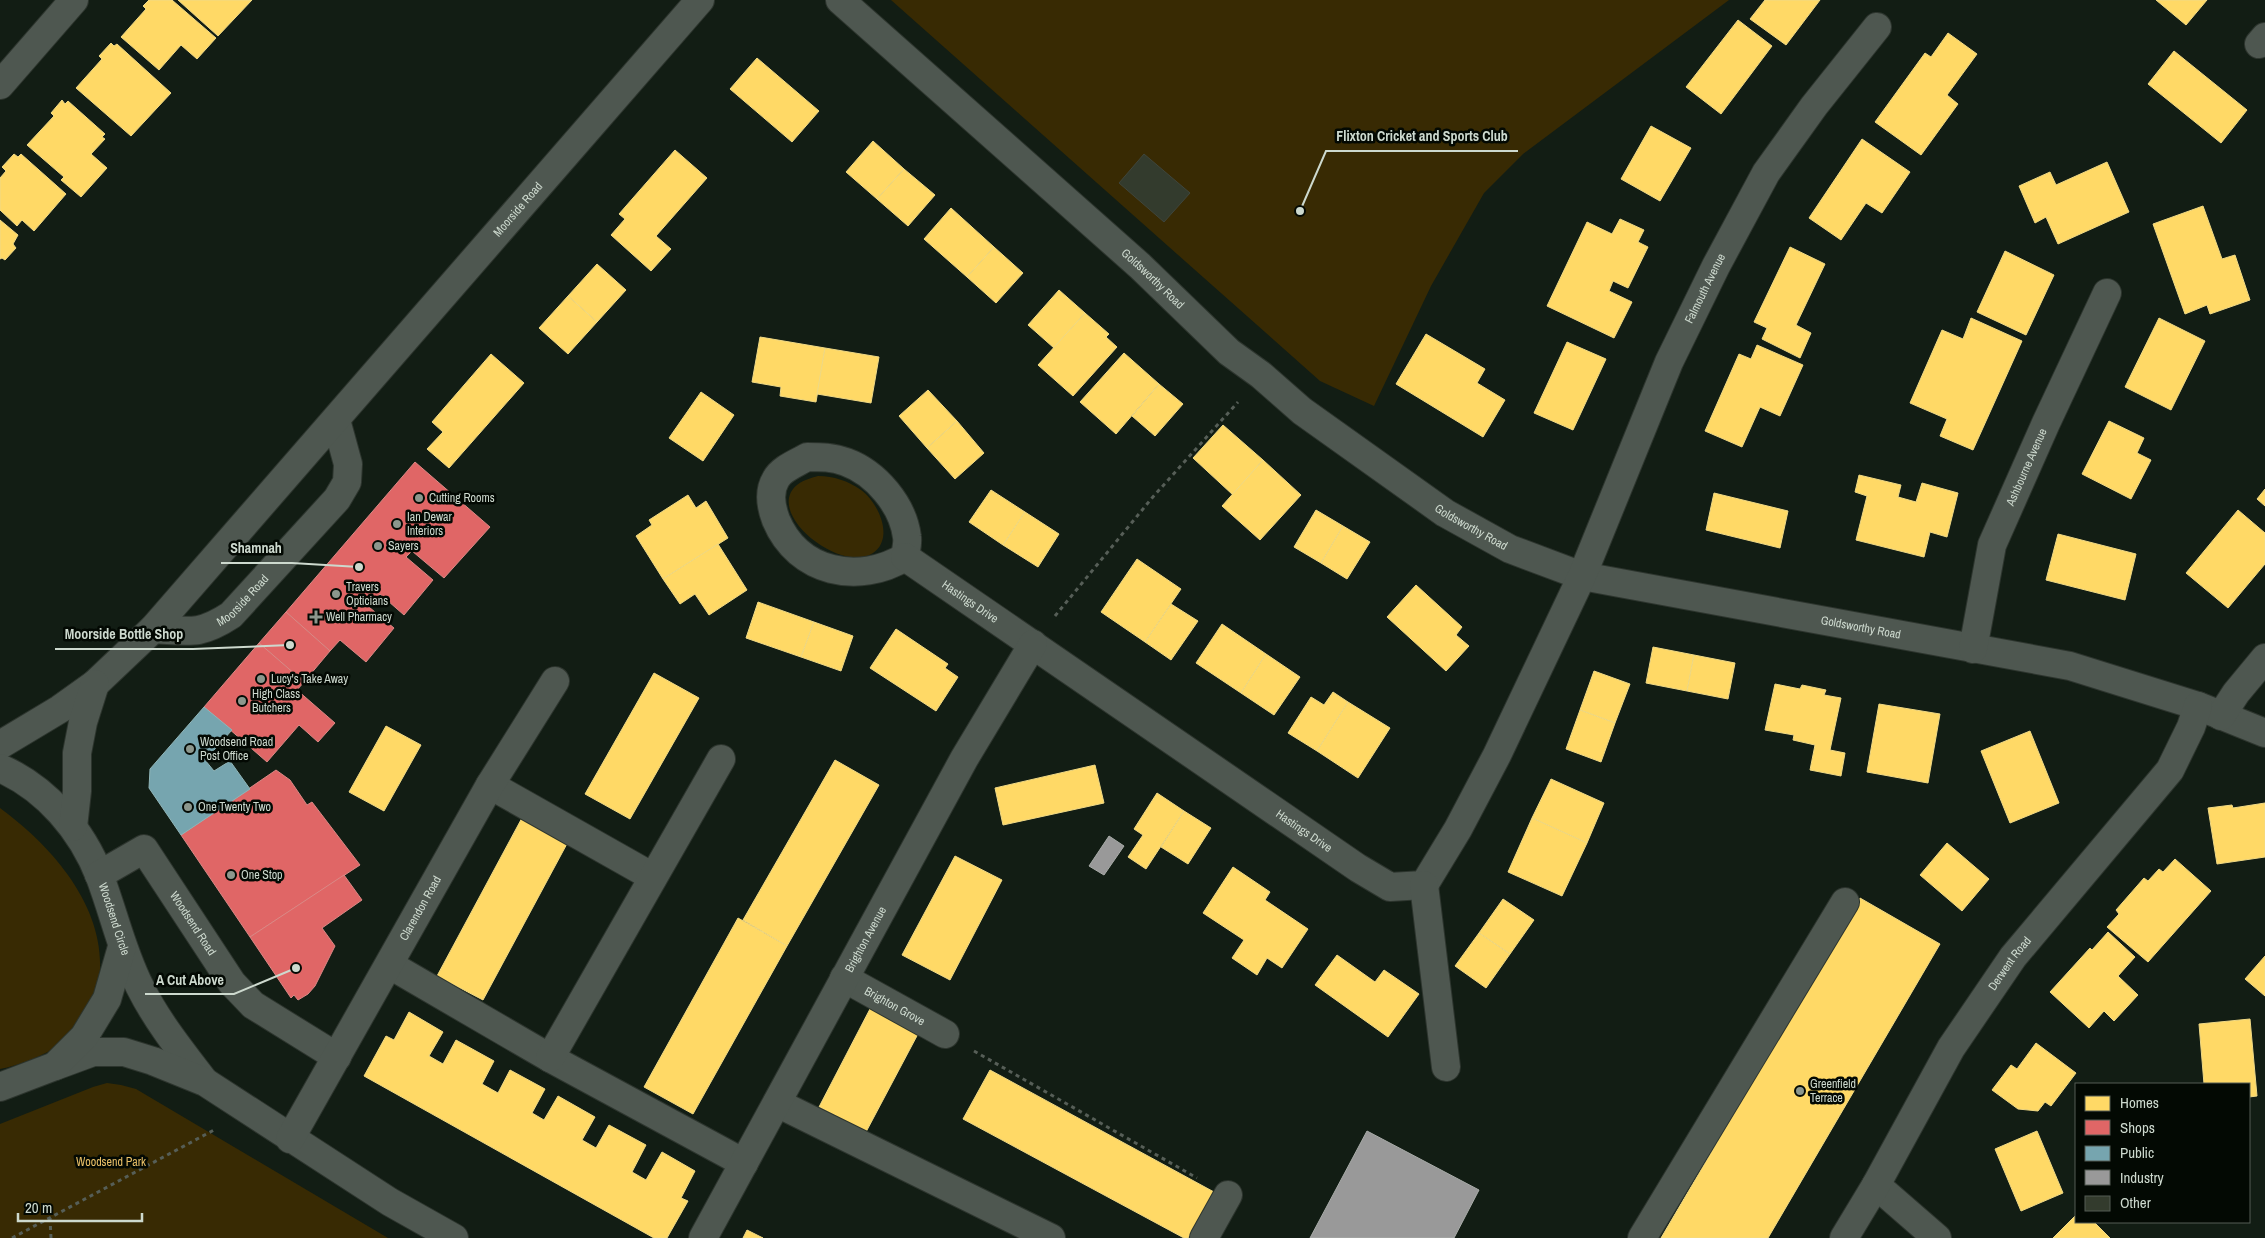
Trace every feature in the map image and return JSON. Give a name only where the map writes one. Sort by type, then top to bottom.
[{"type":"street","points":[[0,85],[74,0]]},
{"type":"street","name":"Moorside Road","points":[[0,745],[60,709],[95,684],[153,629],[700,0]]},
{"type":"street","name":"Goldsworthy Road","points":[[840,0],[1140,266],[1229,352],[1261,375],[1302,411],[1445,513],[1510,549],[1582,576],[2070,666],[2209,711],[2265,733]]},
{"type":"street","name":"Falmouth Avenue","points":[[1582,576],[1670,362],[1716,266],[1766,173],[1814,106],[1877,27]]},
{"type":"street","name":"Ashbourne Avenue","points":[[1973,649],[1992,546],[2046,423],[2107,293]]},
{"type":"street","name":"Moorside Road","points":[[153,629],[196,631],[212,627],[231,615],[337,499],[346,482],[348,464],[336,420]]},
{"type":"street","points":[[828,457],[863,470],[894,503],[903,521],[908,539],[905,556],[894,564],[865,571],[840,571],[820,566],[786,539],[771,508],[771,493],[776,478],[787,468],[807,458],[828,457]]},
{"type":"street","name":"Hastings Drive","points":[[905,556],[1358,868],[1390,887],[1424,885]]},
{"type":"street","points":[[1446,1067],[1424,885],[1458,829],[1497,755],[1582,576]]},
{"type":"street","name":"Brighton Avenue","points":[[703,1238],[964,759],[1033,644]]},
{"type":"street","name":"Derwent Road","points":[[1844,1238],[1876,1185],[1952,1048],[2013,957],[2170,770],[2191,727],[2209,711],[2236,692],[2265,658]]},
{"type":"street","name":"Clarendon Road","points":[[290,1139],[490,785],[556,680]]},
{"type":"street","name":"Moorside Road","points":[[73,827],[77,791],[77,753],[83,722],[95,684]]},
{"type":"street","points":[[550,1058],[721,759]]},
{"type":"street","name":"Woodsend Circle","points":[[0,768],[14,774],[44,794],[73,827],[99,875],[122,947],[108,999],[84,1038],[54,1066],[0,1087]]},
{"type":"street","points":[[490,785],[653,877]]},
{"type":"street","name":"Woodsend Road","points":[[99,875],[144,850],[237,988],[253,1005],[337,1057]]},
{"type":"street","points":[[1642,1238],[1845,902]]},
{"type":"street","points":[[122,947],[140,988],[170,1037],[205,1082]]},
{"type":"street","points":[[390,965],[550,1058],[744,1163]]},
{"type":"street","name":"Brighton Grove","points":[[844,978],[945,1034]]},
{"type":"street","points":[[54,1066],[93,1052],[124,1052],[153,1060],[205,1082],[248,1112],[390,1202],[454,1238]]},
{"type":"street","points":[[777,1103],[1051,1238]]},
{"type":"street","points":[[1876,1185],[1937,1238]]},
{"type":"street","points":[[1204,1238],[1228,1195]]},
{"type":"path","points":[[1033,644],[1152,498],[1261,375]]},
{"type":"path","points":[[945,1034],[1228,1195]]},
{"type":"path","points":[[12,1238],[248,1112]]},
{"type":"path","points":[[50,1218],[51,1238]]},
{"type":"green space","points":[[891,0],[1729,0],[1523,154],[1484,193],[1431,286],[1374,406],[1320,381]]},
{"type":"green space","points":[[818,476],[835,478],[851,484],[861,490],[873,503],[882,520],[883,539],[873,553],[859,558],[843,556],[826,549],[798,525],[790,511],[789,497],[799,483]]},
{"type":"green space","points":[[0,808],[39,842],[57,861],[73,883],[86,905],[95,929],[100,955],[99,981],[94,999],[66,1038],[52,1050],[25,1062],[0,1069]]},
{"type":"green space","name":"Woodsend Park","points":[[107,1083],[136,1089],[388,1238],[0,1238],[0,1124]]},
{"type":"building: Homes","points":[[149,0],[172,0],[216,38],[197,59],[181,45],[159,70],[121,37],[146,9],[143,6]]},
{"type":"building: Homes","points":[[178,0],[252,0],[218,36]]},
{"type":"building: Homes","points":[[1765,0],[1820,0],[1786,45],[1750,19]]},
{"type":"building: Homes","points":[[2156,0],[2207,0],[2186,25]]},
{"type":"building: Homes","points":[[1738,20],[1772,46],[1721,114],[1686,87]]},
{"type":"building: Homes","points":[[1948,33],[1977,54],[1947,95],[1958,104],[1921,155],[1875,122],[1925,53],[1931,57]]},
{"type":"building: Homes","points":[[111,43],[114,46],[117,44],[171,93],[131,136],[76,88],[102,59],[99,56]]},
{"type":"building: Homes","points":[[2174,51],[2247,110],[2221,143],[2148,84]]},
{"type":"building: Homes","points":[[757,58],[819,111],[792,142],[730,89]]},
{"type":"building: Homes","points":[[62,100],[65,104],[68,101],[105,134],[102,137],[105,139],[91,154],[107,168],[81,197],[61,180],[64,177],[27,145],[54,116],[51,113]]},
{"type":"building: Homes","points":[[1651,126],[1691,148],[1660,201],[1621,179]]},
{"type":"building: Homes","points":[[1862,139],[1910,172],[1882,213],[1866,203],[1841,240],[1809,218]]},
{"type":"building: Homes","points":[[873,141],[904,169],[877,199],[846,172]]},
{"type":"building: Homes","points":[[675,150],[707,178],[656,236],[671,249],[651,271],[611,235],[625,219],[619,214]]},
{"type":"building: Homes","points":[[14,154],[18,157],[21,154],[66,194],[34,231],[22,220],[17,226],[0,210],[0,178],[6,171],[2,167]]},
{"type":"building: Homes","points":[[2107,162],[2129,212],[2058,244],[2046,217],[2035,223],[2019,186],[2050,172],[2056,185]]},
{"type":"building: Homes","points":[[904,169],[935,195],[908,226],[877,199]]},
{"type":"building: Homes","points":[[2203,206],[2222,259],[2235,255],[2250,300],[2210,314],[2207,305],[2185,314],[2153,224]]},
{"type":"building: Homes","points":[[951,208],[994,247],[967,277],[924,239]]},
{"type":"building: Homes","points":[[1620,219],[1644,230],[1638,242],[1648,247],[1628,288],[1613,281],[1609,291],[1632,302],[1614,338],[1547,306],[1587,222],[1612,234]]},
{"type":"building: Homes","points":[[0,220],[18,235],[13,244],[16,248],[5,260],[0,259]]},
{"type":"building: Homes","points":[[994,247],[1023,273],[996,303],[967,277]]},
{"type":"building: Homes","points":[[1790,247],[1825,264],[1796,325],[1811,333],[1800,358],[1762,339],[1767,328],[1754,322]]},
{"type":"building: Homes","points":[[2005,251],[2054,275],[2026,335],[1977,312]]},
{"type":"building: Homes","points":[[597,264],[626,290],[597,322],[568,296]]},
{"type":"building: Homes","points":[[1059,290],[1085,313],[1054,348],[1028,325]]},
{"type":"building: Homes","points":[[568,296],[597,322],[568,354],[539,328]]},
{"type":"building: Homes","points":[[1085,313],[1109,334],[1106,337],[1117,347],[1073,396],[1038,365]]},
{"type":"building: Homes","points":[[1971,318],[2022,341],[1973,450],[1940,436],[1947,419],[1910,403],[1942,330],[1963,339]]},
{"type":"building: Homes","points":[[2159,318],[2205,341],[2171,410],[2125,387]]},
{"type":"building: Homes","points":[[1426,334],[1485,369],[1477,383],[1505,400],[1483,437],[1396,384]]},
{"type":"building: Homes","points":[[760,337],[825,348],[816,402],[780,396],[781,387],[752,382]]},
{"type":"building: Homes","points":[[1567,342],[1606,359],[1573,430],[1534,413]]},
{"type":"building: Homes","points":[[1757,345],[1803,365],[1780,416],[1760,407],[1742,447],[1705,431],[1739,354],[1751,359]]},
{"type":"building: Homes","points":[[825,348],[879,357],[871,403],[817,394]]},
{"type":"building: Homes","points":[[1124,353],[1159,384],[1116,434],[1080,402]]},
{"type":"building: Homes","points":[[491,354],[524,383],[449,468],[427,449],[443,432],[432,422]]},
{"type":"building: Homes","points":[[1159,384],[1183,404],[1155,436],[1132,416]]},
{"type":"building: Homes","points":[[928,390],[957,421],[927,448],[899,416]]},
{"type":"building: Homes","points":[[701,392],[734,415],[703,461],[669,438]]},
{"type":"building: Homes","points":[[957,421],[984,453],[955,479],[927,448]]},
{"type":"building: Homes","points":[[2109,421],[2144,438],[2137,453],[2151,460],[2131,499],[2082,474]]},
{"type":"building: Homes","points":[[1223,425],[1263,460],[1233,495],[1193,458]]},
{"type":"building: Homes","points":[[1263,460],[1301,495],[1260,540],[1222,506]]},
{"type":"building: Homes","points":[[1859,475],[1901,485],[1898,497],[1916,502],[1922,483],[1958,493],[1947,537],[1930,532],[1924,557],[1856,540],[1867,496],[1855,492]]},
{"type":"building: Homes","points":[[2265,489],[2265,506],[2257,499]]},
{"type":"building: Homes","points":[[991,490],[1025,512],[1003,545],[969,522]]},
{"type":"building: Homes","points":[[1714,493],[1788,511],[1780,548],[1706,530]]},
{"type":"building: Homes","points":[[688,495],[696,508],[706,501],[728,538],[663,579],[636,536],[652,525],[649,520]]},
{"type":"building: Homes","points":[[1316,510],[1343,526],[1321,563],[1294,547]]},
{"type":"building: Homes","points":[[2238,510],[2265,533],[2265,564],[2228,608],[2186,573]]},
{"type":"building: Homes","points":[[1025,512],[1059,534],[1038,567],[1003,545]]},
{"type":"building: Homes","points":[[1343,526],[1370,542],[1347,579],[1321,563]]},
{"type":"building: Homes","points":[[2058,534],[2136,554],[2125,600],[2046,580]]},
{"type":"building: Homes","points":[[718,544],[747,590],[709,615],[695,594],[680,604],[663,579]]},
{"type":"building: Homes","points":[[1137,559],[1181,589],[1145,642],[1101,612]]},
{"type":"building: Homes","points":[[1416,585],[1462,627],[1456,635],[1469,646],[1446,671],[1387,617]]},
{"type":"building: Homes","points":[[758,602],[814,622],[801,657],[746,638]]},
{"type":"building: Homes","points":[[1171,604],[1198,621],[1171,660],[1145,642]]},
{"type":"building: Homes","points":[[814,622],[853,636],[841,671],[801,657]]},
{"type":"building: Homes","points":[[1222,624],[1266,654],[1241,693],[1196,663]]},
{"type":"building: Homes","points":[[896,629],[948,664],[945,668],[958,677],[936,711],[870,668]]},
{"type":"building: Homes","points":[[1653,647],[1694,655],[1687,691],[1646,683]]},
{"type":"building: Homes","points":[[1266,654],[1300,677],[1274,715],[1241,693]]},
{"type":"building: Homes","points":[[1694,655],[1735,663],[1728,699],[1687,691]]},
{"type":"building: Homes","points":[[1594,671],[1630,684],[1615,723],[1580,710]]},
{"type":"building: Homes","points":[[654,673],[699,698],[630,819],[585,794]]},
{"type":"building: Homes","points":[[1775,684],[1800,689],[1802,685],[1826,690],[1824,695],[1841,698],[1830,750],[1845,753],[1841,776],[1810,770],[1815,745],[1793,740],[1794,735],[1765,730]]},
{"type":"building: Homes","points":[[1333,692],[1348,702],[1317,751],[1288,733],[1311,697],[1324,705]]},
{"type":"building: Homes","points":[[1348,702],[1390,728],[1358,778],[1317,751]]},
{"type":"building: Homes","points":[[1879,704],[1940,714],[1928,783],[1867,772]]},
{"type":"building: Homes","points":[[1580,710],[1615,723],[1601,762],[1566,749]]},
{"type":"building: Homes","points":[[386,726],[421,745],[384,811],[349,792]]},
{"type":"building: Homes","points":[[2030,731],[2059,803],[2010,823],[1981,751]]},
{"type":"building: Homes","points":[[835,760],[879,785],[787,946],[743,920]]},
{"type":"building: Homes","points":[[1095,765],[1104,803],[1003,825],[995,788]]},
{"type":"building: Homes","points":[[1551,779],[1604,803],[1587,843],[1532,818]]},
{"type":"building: Homes","points":[[1157,793],[1184,811],[1146,869],[1128,857],[1143,835],[1134,829]]},
{"type":"building: Homes","points":[[2265,803],[2265,857],[2217,864],[2208,808],[2232,805],[2233,808]]},
{"type":"building: Homes","points":[[1184,811],[1211,828],[1188,864],[1161,847]]},
{"type":"building: Homes","points":[[523,816],[569,840],[483,1000],[437,976]]},
{"type":"building: Homes","points":[[1532,818],[1587,843],[1562,896],[1508,872]]},
{"type":"building: Homes","points":[[1947,843],[1989,879],[1962,911],[1920,875]]},
{"type":"building: Homes","points":[[955,856],[1002,880],[950,980],[902,955]]},
{"type":"building: Homes","points":[[2175,859],[2211,891],[2148,962],[2107,927],[2119,914],[2116,910],[2144,878],[2148,881],[2159,869],[2163,872]]},
{"type":"building: Homes","points":[[1233,867],[1270,892],[1265,900],[1308,929],[1282,968],[1267,958],[1257,975],[1232,958],[1244,940],[1203,913]]},
{"type":"building: Homes","name":"Greenfield Terrace","points":[[1860,898],[1940,944],[1768,1238],[1661,1238]]},
{"type":"building: Homes","points":[[1503,899],[1534,920],[1510,954],[1479,933]]},
{"type":"building: Homes","points":[[738,918],[787,946],[693,1114],[644,1087]]},
{"type":"building: Homes","points":[[2108,932],[2135,957],[2118,976],[2138,995],[2114,1021],[2104,1011],[2089,1028],[2050,992],[2090,948],[2092,950]]},
{"type":"building: Homes","points":[[1479,933],[1510,954],[1486,988],[1455,966]]},
{"type":"building: Homes","points":[[1337,955],[1375,982],[1384,970],[1419,994],[1388,1037],[1315,985]]},
{"type":"building: Homes","points":[[2265,956],[2265,996],[2245,979]]},
{"type":"building: Homes","points":[[871,1007],[919,1032],[866,1132],[819,1107]]},
{"type":"building: Homes","points":[[409,1012],[443,1032],[429,1056],[443,1064],[456,1040],[494,1061],[482,1084],[498,1093],[510,1070],[545,1089],[532,1113],[544,1120],[558,1096],[595,1117],[582,1140],[596,1148],[609,1125],[646,1145],[632,1172],[646,1180],[662,1152],[695,1171],[681,1198],[688,1201],[667,1238],[654,1238],[364,1076],[386,1036],[394,1040]]},
{"type":"building: Homes","points":[[2250,1019],[2257,1096],[2250,1097],[2250,1083],[2204,1083],[2199,1024]]},
{"type":"building: Homes","points":[[2036,1043],[2076,1073],[2051,1106],[2045,1102],[2038,1111],[2018,1109],[1992,1090],[2011,1065],[2017,1069]]},
{"type":"building: Homes","points":[[990,1070],[1214,1192],[1188,1238],[1184,1238],[963,1119]]},
{"type":"building: Homes","points":[[2037,1131],[2063,1193],[2021,1211],[1995,1149]]},
{"type":"building: Homes","points":[[2075,1216],[2075,1223],[2095,1223],[2110,1238],[2053,1238]]},
{"type":"building: Homes","points":[[747,1230],[763,1238],[743,1238]]},
{"type":"building: Shops","points":[[415,462],[490,527],[444,578],[412,551],[406,557],[433,580],[404,615],[380,594],[369,607],[394,628],[366,662],[340,640],[330,651],[286,612]]},
{"type":"building: Shops","points":[[286,612],[330,651],[304,682],[259,643]]},
{"type":"building: Shops","points":[[259,643],[304,682],[297,690],[335,723],[318,742],[299,725],[267,762],[204,707]]},
{"type":"building: Shops","points":[[276,770],[290,780],[307,805],[312,802],[360,865],[250,937],[181,835]]},
{"type":"building: Shops","points":[[344,875],[362,900],[322,928],[335,946],[315,986],[308,994],[298,1000],[294,995],[291,998],[250,937]]},
{"type":"building: Public","points":[[204,707],[232,730],[205,760],[214,771],[230,761],[250,789],[181,835],[149,788],[150,769]]},
{"type":"building: Industry","points":[[1109,836],[1124,846],[1104,875],[1089,866]]},
{"type":"building: Industry","points":[[1367,1131],[1479,1190],[1454,1238],[1310,1238]]},
{"type":"building: Other","points":[[1144,154],[1190,193],[1164,222],[1119,183]]},
{"type":"place","name":"Flixton Cricket and Sports Club","points":[[1300,211]]},
{"type":"place","name":"Cutting Rooms","points":[[419,498]]},
{"type":"place","name":"Ian Dewar Interiors","points":[[397,524]]},
{"type":"place","name":"Sayers","points":[[378,546]]},
{"type":"place","name":"Shamnah","points":[[359,567]]},
{"type":"place","name":"Travers Opticians","points":[[336,594]]},
{"type":"place","name":"Well Pharmacy","points":[[316,617]]},
{"type":"place","name":"Moorside Bottle Shop","points":[[290,645]]},
{"type":"place","name":"Lucy's Take Away","points":[[261,679]]},
{"type":"place","name":"High Class Butchers","points":[[242,701]]},
{"type":"place","name":"Woodsend Road Post Office","points":[[190,749]]},
{"type":"place","name":"One Twenty Two","points":[[188,807]]},
{"type":"place","name":"One Stop","points":[[231,875]]},
{"type":"place","name":"A Cut Above","points":[[296,968]]},
{"type":"place","name":"Greenfield Terrace","points":[[1800,1091]]}]
